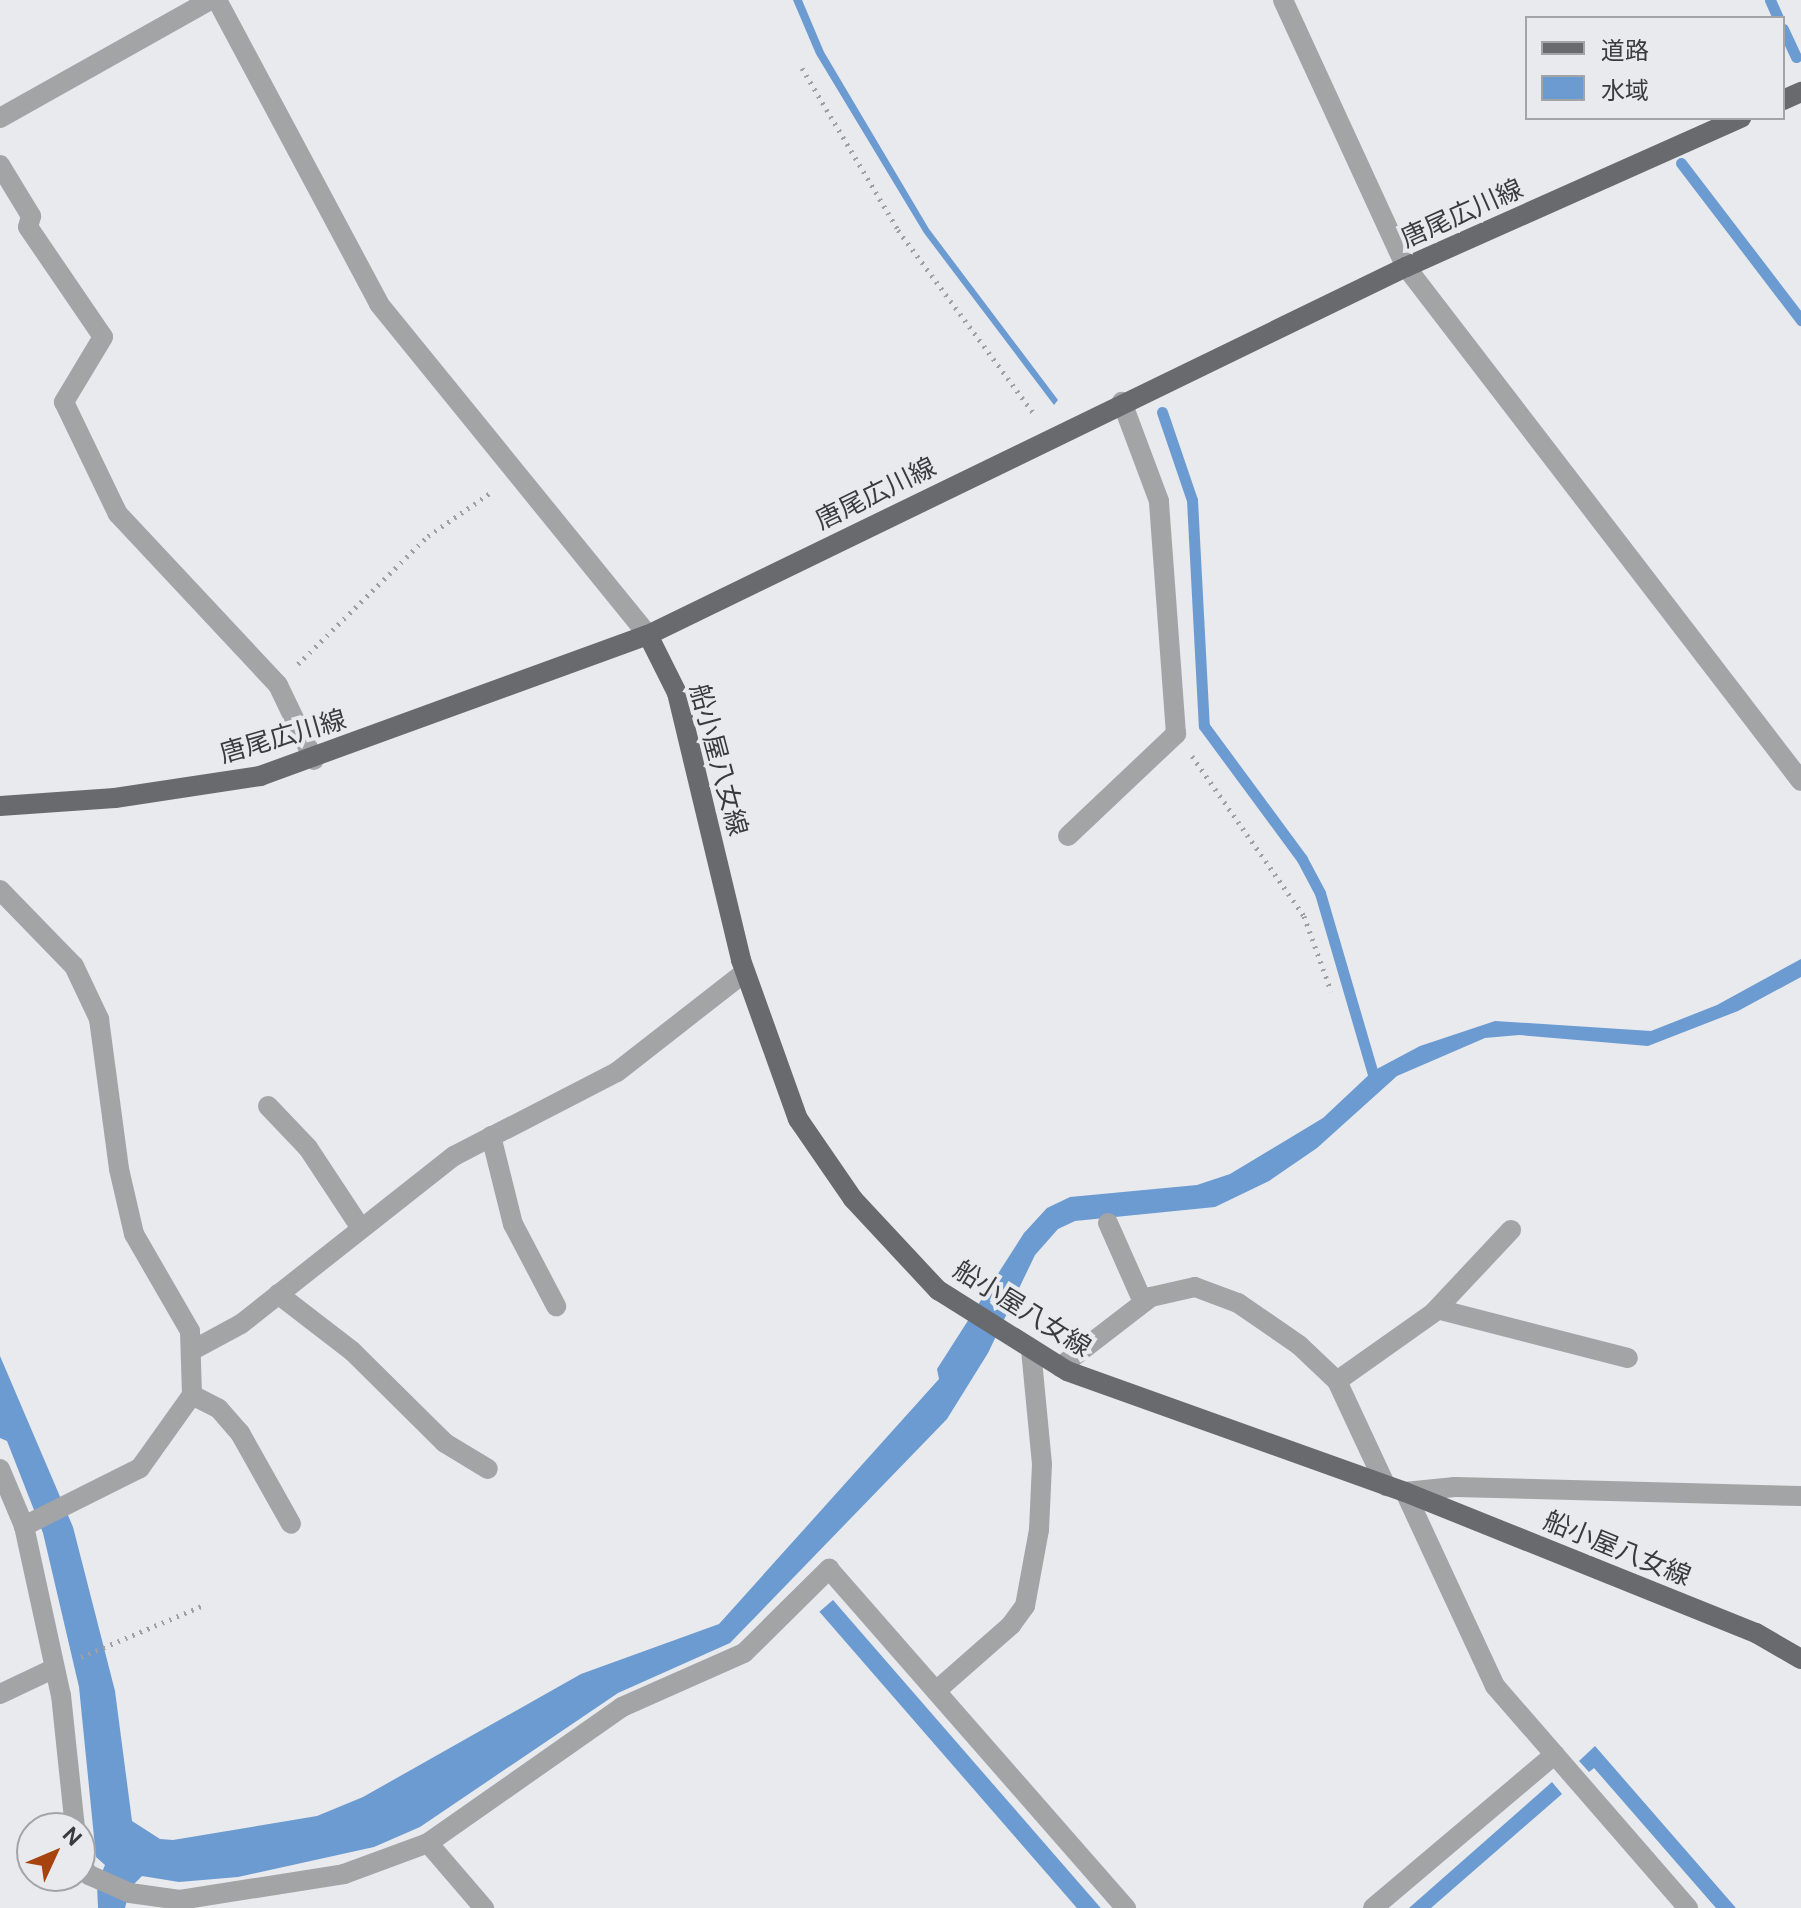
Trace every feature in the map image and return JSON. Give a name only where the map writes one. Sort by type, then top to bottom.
[{"type":"main road","name":"唐尾広川線","points":[[0,806],[115,798],[260,776],[314,760],[648,635],[1122,402],[1406,267],[1737,120]]},
{"type":"main road","name":"船小屋八女線","points":[[648,635],[677,693],[745,972],[798,1119],[853,1199],[938,1290],[1060,1367],[1396,1489],[1756,1633],[1801,1659]]},
{"type":"street","points":[[0,118],[210,0]]},
{"type":"street","points":[[217,0],[379,304],[648,635]]},
{"type":"street","points":[[1283,0],[1406,267],[1801,781]]},
{"type":"street","points":[[0,165],[31,216],[28,227],[103,337],[64,402],[118,514],[278,685],[314,760]]},
{"type":"street","points":[[1068,836],[1176,734],[1159,501],[1122,402]]},
{"type":"street","points":[[0,890],[74,966],[99,1019],[119,1169],[134,1234],[190,1331],[191,1351],[192,1395],[140,1468],[27,1524]]},
{"type":"street","points":[[191,1351],[241,1324],[360,1227],[454,1156],[617,1072],[745,972]]},
{"type":"street","points":[[268,1106],[308,1148],[360,1227]]},
{"type":"street","points":[[491,1136],[513,1224],[556,1306]]},
{"type":"street","points":[[1108,1223],[1143,1302]]},
{"type":"street","points":[[1337,1381],[1437,1309],[1511,1230]]},
{"type":"street","points":[[1060,1367],[1143,1302],[1195,1287],[1238,1303],[1299,1345],[1337,1381],[1396,1489],[1495,1686],[1688,1908]]},
{"type":"street","points":[[278,1294],[352,1351],[445,1443],[488,1469]]},
{"type":"street","points":[[1437,1309],[1628,1358]]},
{"type":"street","points":[[936,1691],[1011,1625],[1025,1606],[1039,1530],[1042,1464],[1031,1349]]},
{"type":"street","points":[[192,1395],[219,1409],[240,1433],[291,1524]]},
{"type":"street","points":[[0,1469],[27,1524],[60,1666],[74,1812]]},
{"type":"street","points":[[1396,1489],[1455,1487],[1801,1496]]},
{"type":"street","points":[[96,1878],[130,1893],[180,1900],[344,1874],[428,1843],[622,1707],[744,1653],[829,1569],[1126,1908]]},
{"type":"street","points":[[0,1694],[60,1666]]},
{"type":"street","points":[[1373,1908],[1555,1754]]},
{"type":"street","points":[[428,1843],[484,1908]]},
{"type":"path","points":[[802,68],[898,230],[1053,436]]},
{"type":"path","points":[[278,685],[428,536],[516,475]]},
{"type":"path","points":[[1176,734],[1304,916],[1331,991]]},
{"type":"path","points":[[60,1666],[202,1606]]},
{"type":"water","points":[[793,0],[802,0],[824,52],[929,229],[1058,400],[1054,405],[924,233],[816,54]]},
{"type":"water","points":[[1801,959],[1801,977],[1738,1011],[1648,1046],[1519,1035],[1485,1038],[1397,1076],[1317,1148],[1269,1181],[1215,1207],[1075,1221],[1058,1229],[1035,1255],[988,1353],[947,1419],[730,1643],[618,1693],[420,1827],[374,1847],[238,1877],[179,1882],[142,1876],[130,1888],[125,1908],[98,1908],[97,1884],[105,1865],[96,1857],[96,1812],[92,1812],[79,1687],[43,1533],[7,1441],[0,1438],[0,1356],[73,1527],[115,1691],[132,1821],[160,1839],[173,1840],[317,1816],[363,1797],[581,1674],[719,1624],[939,1379],[937,1369],[1024,1233],[1047,1208],[1070,1197],[1197,1185],[1230,1174],[1323,1118],[1373,1071],[1420,1046],[1495,1021],[1651,1031],[1717,1005]]},
{"type":"water","points":[[833,1600],[1101,1908],[1077,1908],[819,1612]]},
{"type":"water","points":[[1595,1746],[1736,1908],[1716,1908],[1594,1768],[1589,1772],[1579,1761]]},
{"type":"water","points":[[1552,1782],[1562,1794],[1431,1908],[1409,1908]]},
{"type":"waterway","points":[[1770,0],[1777,16]]},
{"type":"waterway","points":[[1785,33],[1796,57]]},
{"type":"waterway","points":[[1681,163],[1801,320]]},
{"type":"waterway","points":[[1162,412],[1192,500],[1204,726],[1302,859],[1320,893],[1376,1084]]}]
